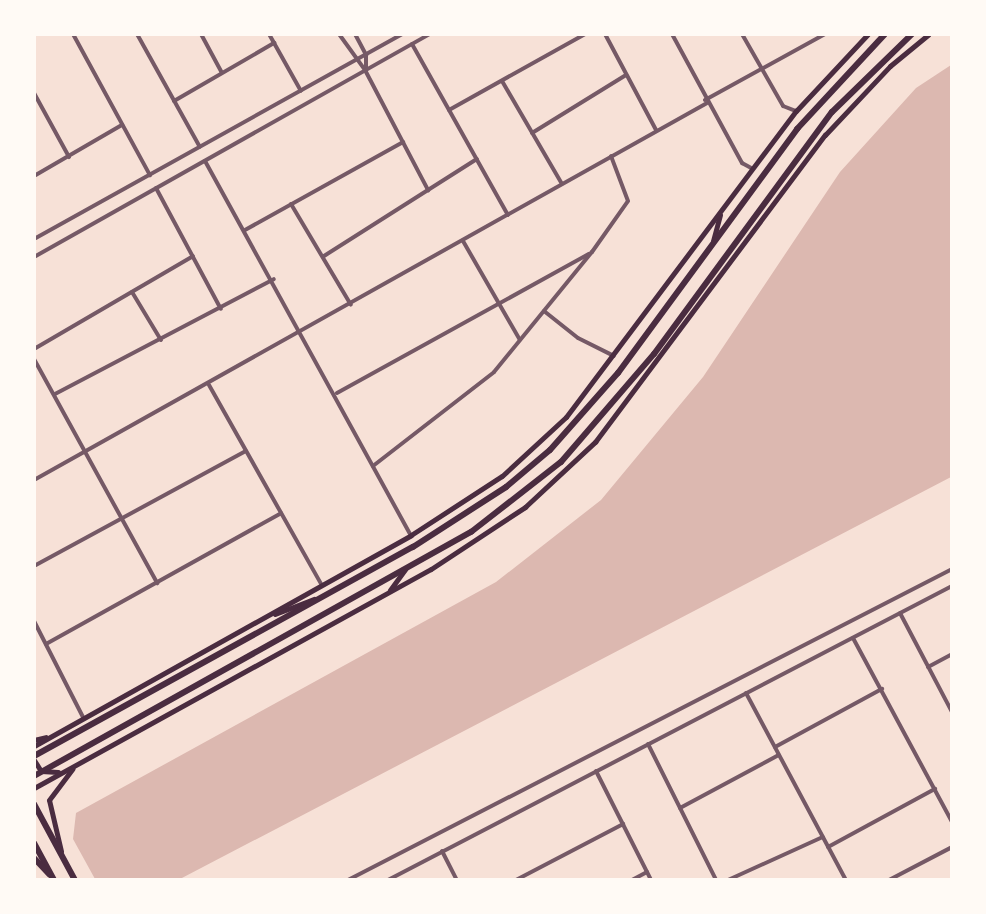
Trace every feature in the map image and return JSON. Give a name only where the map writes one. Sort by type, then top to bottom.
[{"type":"main road","points":[[34,746],[411,535],[502,476],[546,438],[615,356],[751,168],[796,111],[868,34]]},
{"type":"main road","points":[[34,758],[464,516],[550,450],[618,373],[797,129],[885,34]]},
{"type":"main road","points":[[34,776],[405,570],[518,499],[595,427],[832,112],[912,34]]},
{"type":"main road","points":[[34,788],[476,542],[572,466],[702,306],[825,135],[890,66],[929,34]]},
{"type":"main road","points":[[713,244],[721,211]]},
{"type":"main road","points":[[389,591],[405,570]]},
{"type":"main road","points":[[261,619],[327,595]]},
{"type":"main road","points":[[276,623],[292,601]]},
{"type":"main road","points":[[34,740],[64,729]]},
{"type":"main road","points":[[34,758],[52,736]]},
{"type":"main road","points":[[34,758],[47,774],[64,770]]},
{"type":"main road","points":[[61,853],[49,800],[76,765]]},
{"type":"main road","points":[[34,804],[75,879]]},
{"type":"main road","points":[[34,843],[53,879]]},
{"type":"main road","points":[[34,858],[53,879]]},
{"type":"street","points":[[73,34],[150,175]]},
{"type":"street","points":[[137,34],[200,147]]},
{"type":"street","points":[[201,34],[222,73]]},
{"type":"street","points":[[269,34],[301,91]]},
{"type":"street","points":[[339,34],[354,61],[365,70],[428,190]]},
{"type":"street","points":[[355,34],[366,55],[365,70]]},
{"type":"street","points":[[34,239],[402,34]]},
{"type":"street","points":[[34,257],[429,34]]},
{"type":"street","points":[[449,110],[585,34]]},
{"type":"street","points":[[605,34],[656,130]]},
{"type":"street","points":[[672,34],[706,101],[742,163],[751,168]]},
{"type":"street","points":[[742,34],[783,106],[796,111]]},
{"type":"street","points":[[34,480],[209,386],[760,69],[825,34]]},
{"type":"street","points":[[174,101],[274,43]]},
{"type":"street","points":[[412,44],[508,215]]},
{"type":"street","points":[[532,133],[626,75]]},
{"type":"street","points":[[502,81],[562,184]]},
{"type":"street","points":[[34,93],[69,157]]},
{"type":"street","points":[[34,176],[122,124]]},
{"type":"street","points":[[245,230],[404,141]]},
{"type":"street","points":[[373,466],[494,372],[592,252],[628,201],[611,156]]},
{"type":"street","points":[[324,256],[477,159]]},
{"type":"street","points":[[205,161],[337,393],[373,466],[411,535]]},
{"type":"street","points":[[156,188],[221,309]]},
{"type":"street","points":[[291,204],[324,256],[351,305]]},
{"type":"street","points":[[463,241],[520,340]]},
{"type":"street","points":[[337,393],[592,252]]},
{"type":"street","points":[[34,349],[193,256]]},
{"type":"street","points":[[55,394],[221,309],[274,279]]},
{"type":"street","points":[[132,292],[161,340]]},
{"type":"street","points":[[544,311],[578,338],[615,356]]},
{"type":"street","points":[[34,359],[156,583]]},
{"type":"street","points":[[209,386],[321,584]]},
{"type":"street","points":[[34,567],[246,451]]},
{"type":"street","points":[[46,644],[281,513]]},
{"type":"street","points":[[348,879],[943,574],[951,567]]},
{"type":"street","points":[[392,879],[951,586]]},
{"type":"street","points":[[900,613],[951,712]]},
{"type":"street","points":[[34,621],[84,719]]},
{"type":"street","points":[[853,638],[951,822]]},
{"type":"street","points":[[928,667],[951,654]]},
{"type":"street","points":[[774,747],[882,689]]},
{"type":"street","points":[[746,693],[846,879]]},
{"type":"street","points":[[648,744],[717,879]]},
{"type":"street","points":[[680,808],[779,755]]},
{"type":"street","points":[[596,771],[651,879]]},
{"type":"street","points":[[828,847],[934,789]]},
{"type":"street","points":[[518,879],[623,824]]},
{"type":"street","points":[[728,879],[823,837]]},
{"type":"street","points":[[889,879],[951,847]]},
{"type":"street","points":[[442,851],[457,879]]},
{"type":"street","points":[[632,879],[647,872]]},
{"type":"shaded area","points":[[951,65],[951,477],[180,879],[95,879],[73,839],[76,813],[496,582],[601,500],[703,377],[840,172],[916,88]]}]
